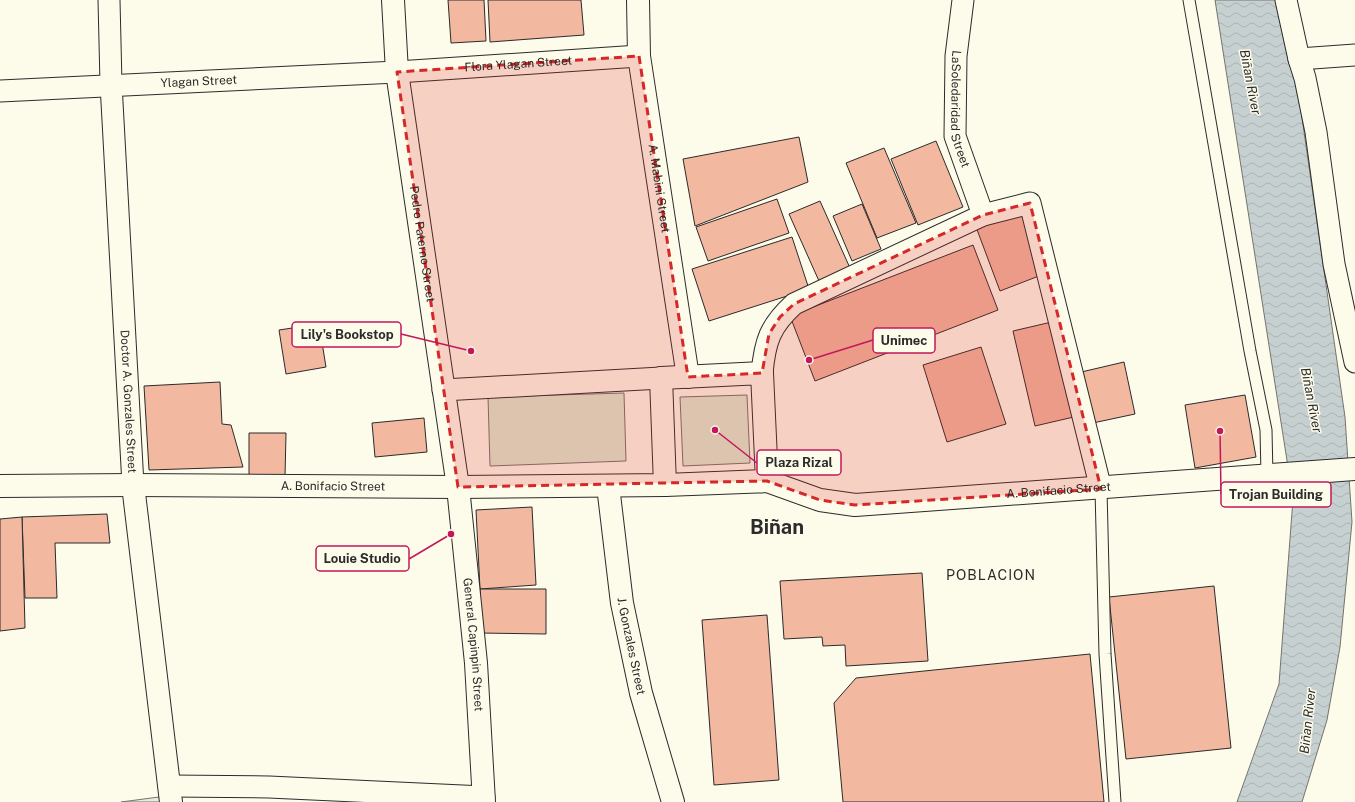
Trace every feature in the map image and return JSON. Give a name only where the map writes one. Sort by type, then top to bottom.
[{"type":"street","name":"Doctor A. Gonzales Street","points":[[109,0],[111,84],[133,485],[170,794]]},
{"type":"street","name":"Pedro Paterno Street","points":[[392,0],[397,72],[458,488]]},
{"type":"street","name":"A. Mabini Street","points":[[638,0],[639,56],[688,377]]},
{"type":"street","name":"LaSoledaridad Street","points":[[963,0],[956,56],[955,136],[983,215]]},
{"type":"street","points":[[1286,0],[1299,59],[1305,78],[1316,132],[1334,264],[1350,311],[1355,362]]},
{"type":"street","points":[[1299,59],[1355,54]]},
{"type":"street","name":"Flora Ylagan Street","points":[[397,72],[639,56]]},
{"type":"street","name":"Ylagan Street","points":[[0,91],[111,84],[397,72]]},
{"type":"street","points":[[767,481],[762,373],[764,352],[769,334],[780,317],[794,304],[983,215],[1030,203],[1101,489]]},
{"type":"street","points":[[443,390],[762,373]]},
{"type":"street","points":[[661,378],[665,485]]},
{"type":"street","name":"A. Bonifacio Street","points":[[0,486],[133,485],[458,488],[665,485],[767,481],[820,500],[855,505],[1101,489],[1355,469]]},
{"type":"street","name":"J. Gonzales Street","points":[[608,486],[625,618],[641,693],[673,802]]},
{"type":"street","name":"General Capinpin Street","points":[[458,488],[476,663],[484,799]]},
{"type":"street","points":[[170,794],[269,787],[484,799]]},
{"type":"lane","points":[[1189,0],[1273,475]]},
{"type":"lane","points":[[1101,489],[1105,654],[1115,802]]},
{"type":"highlighted area","points":[[639,56],[688,377],[762,373],[769,334],[780,317],[794,304],[983,215],[1030,203],[1101,489],[855,505],[820,500],[767,481],[458,487],[397,72]]},
{"type":"green space","points":[[624,393],[626,461],[490,466],[488,397]]},
{"type":"green space","points":[[747,395],[750,463],[683,466],[680,397]]},
{"type":"shaded area","points":[[159,797],[160,802],[121,802]]},
{"type":"water","name":"Biñan River","points":[[1215,0],[1282,0],[1298,90],[1345,417],[1352,522],[1340,647],[1327,720],[1302,802],[1237,802],[1279,684],[1293,499]]},
{"type":"building","points":[[448,0],[484,0],[486,41],[451,43]]},
{"type":"building","points":[[488,0],[581,0],[584,35],[490,42]]},
{"type":"building","points":[[799,137],[808,182],[695,226],[683,159]]},
{"type":"building","points":[[936,141],[963,207],[918,225],[891,159]]},
{"type":"building","points":[[884,148],[916,223],[877,238],[846,163]]},
{"type":"building","points":[[777,199],[789,233],[708,261],[696,227]]},
{"type":"building","points":[[820,201],[850,268],[819,281],[789,214]]},
{"type":"building","points":[[862,204],[881,249],[852,261],[833,216]]},
{"type":"building","points":[[1020,210],[1044,274],[1000,291],[976,227]]},
{"type":"building","points":[[792,237],[809,289],[709,321],[692,269]]},
{"type":"building","points":[[973,245],[998,310],[815,381],[790,316]]},
{"type":"building","points":[[1056,321],[1078,416],[1035,426],[1013,331]]},
{"type":"building","points":[[319,324],[326,367],[286,374],[279,330]]},
{"type":"building","points":[[981,347],[1006,424],[947,442],[923,365]]},
{"type":"building","points":[[1124,362],[1135,414],[1088,424],[1077,373]]},
{"type":"building","points":[[220,382],[222,424],[231,425],[243,467],[149,470],[144,386]]},
{"type":"building","points":[[1245,395],[1256,457],[1195,468],[1185,405]]},
{"type":"building","points":[[424,418],[427,452],[375,457],[372,423]]},
{"type":"building","points":[[249,433],[286,433],[285,477],[249,476]]},
{"type":"building","points":[[532,507],[536,585],[480,589],[476,510]]},
{"type":"building","points":[[107,514],[110,543],[55,543],[57,598],[25,598],[22,517]]},
{"type":"building","points":[[22,517],[25,628],[0,631],[0,519]]},
{"type":"building","points":[[922,573],[928,661],[846,666],[845,645],[823,646],[822,637],[784,639],[780,581]]},
{"type":"building","points":[[1214,586],[1231,748],[1126,759],[1109,597]]},
{"type":"building","points":[[480,589],[546,589],[546,634],[480,633]]},
{"type":"building","points":[[767,615],[779,780],[714,785],[702,620]]},
{"type":"building","points":[[1090,654],[1104,802],[843,802],[834,703],[856,678]]},
{"type":"place","name":"Lily's Bookstop","points":[[471,351]]},
{"type":"place","name":"Unimec","points":[[809,360]]},
{"type":"place","name":"Plaza Rizal","points":[[715,430]]},
{"type":"place","name":"Trojan Building","points":[[1220,431]]},
{"type":"place","name":"Louie Studio","points":[[451,534]]},
{"type":"district","name":"Biñan","points":[[777,527]]},
{"type":"district","name":"POBLACION","points":[[991,575]]}]
